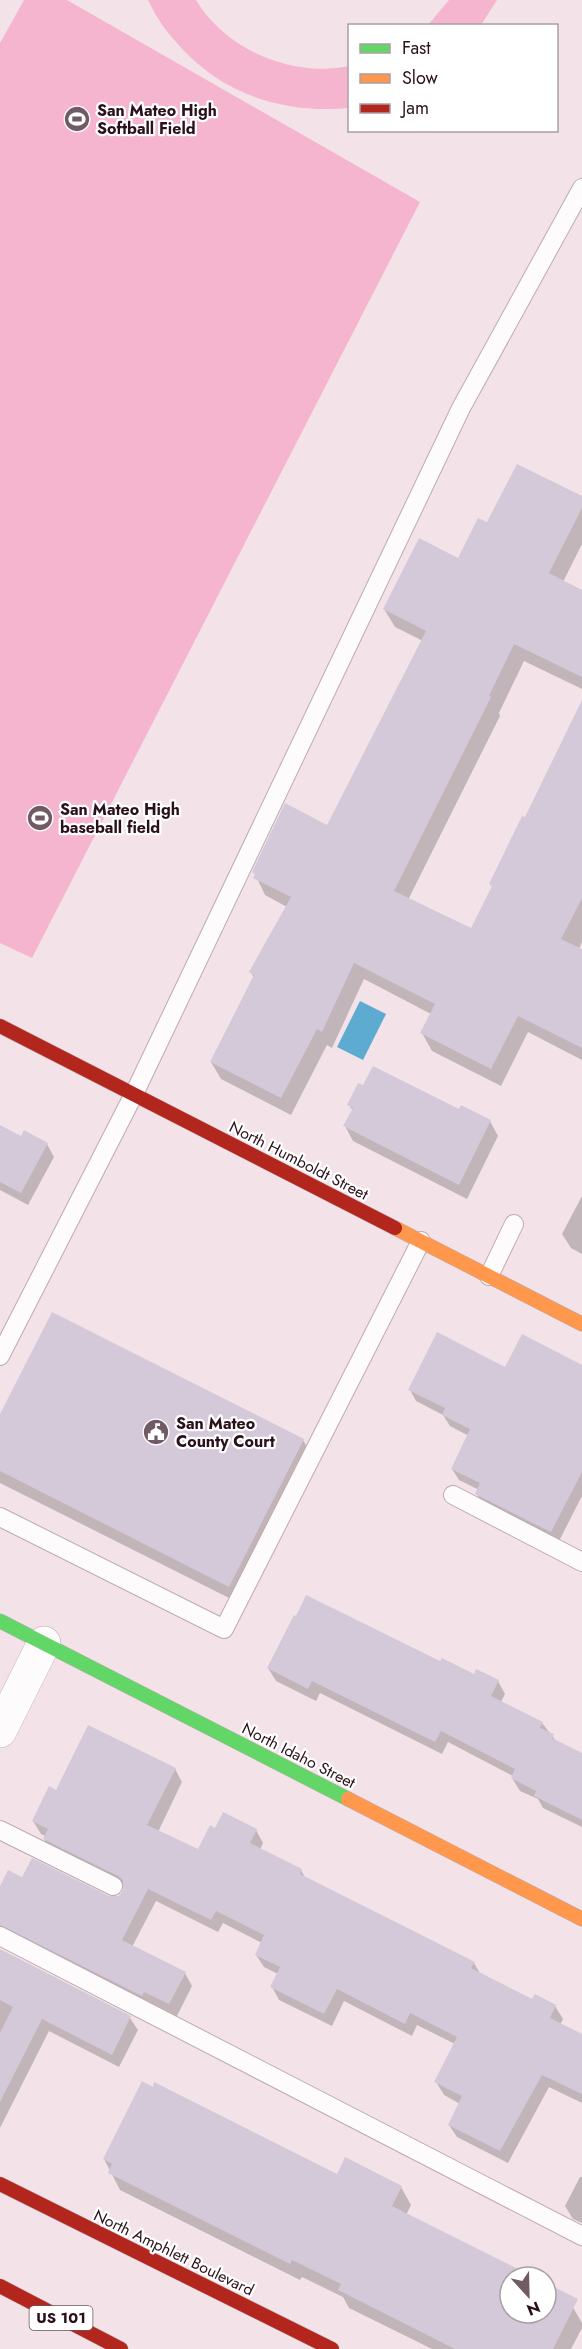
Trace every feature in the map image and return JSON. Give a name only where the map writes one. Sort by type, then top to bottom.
[{"type":"main road","name":"North Humboldt Street","points":[[0,1026],[582,1324]]},
{"type":"main road","name":"North Idaho Street","points":[[0,1621],[582,1919]]},
{"type":"main road","name":"North Amphlett Boulevard","points":[[0,2184],[332,2349]]},
{"type":"main road","name":"US 101","points":[[0,2286],[121,2349]]},
{"type":"street","points":[[0,1731],[44,1643]]},
{"type":"lane","points":[[0,1356],[134,1095],[461,408],[582,188]]},
{"type":"lane","points":[[489,1276],[514,1224]]},
{"type":"lane","points":[[0,1517],[224,1629],[421,1241]]},
{"type":"lane","points":[[453,1495],[582,1562]]},
{"type":"lane","points":[[0,1830],[113,1886]]},
{"type":"lane","points":[[0,1936],[582,2236]]},
{"type":"shaded area","points":[[24,0],[67,0],[420,202],[32,958],[0,943],[0,43]]},
{"type":"shaded area","points":[[148,0],[196,0],[209,18],[225,33],[262,56],[283,64],[305,68],[327,69],[348,66],[348,108],[300,108],[254,97],[233,87],[212,75],[193,60],[157,17]]},
{"type":"shaded area","points":[[449,0],[497,0],[482,24],[429,24]]},
{"type":"water","points":[[360,1001],[386,1014],[363,1060],[337,1047]]},
{"type":"building","points":[[517,464],[582,496],[582,508],[549,573],[582,590],[582,677],[514,644],[489,696],[491,697],[394,891],[471,928],[492,886],[489,884],[522,816],[525,817],[582,700],[582,898],[561,939],[582,949],[582,1048],[518,1016],[491,1069],[420,1033],[435,1004],[354,963],[322,1032],[317,1029],[281,1098],[210,1062],[254,975],[249,972],[291,897],[253,878],[255,874],[252,872],[285,803],[327,825],[426,631],[383,609],[419,538],[458,558],[478,518],[487,522]]},
{"type":"building","points":[[373,1066],[459,1109],[461,1105],[491,1120],[459,1185],[343,1126],[353,1108],[347,1105],[358,1083],[363,1085]]},
{"type":"building","points":[[0,1125],[21,1136],[24,1130],[48,1143],[21,1193],[0,1182]]},
{"type":"building","points":[[52,1312],[304,1439],[229,1587],[0,1471],[0,1414]]},
{"type":"building","points":[[437,1332],[505,1367],[522,1334],[582,1365],[582,1472],[551,1532],[475,1494],[480,1483],[451,1469],[470,1429],[442,1415],[445,1408],[408,1390]]},
{"type":"building","points":[[306,1595],[440,1661],[442,1658],[474,1674],[476,1669],[499,1680],[491,1696],[543,1722],[540,1728],[554,1734],[552,1738],[582,1753],[582,1820],[534,1796],[536,1791],[511,1778],[515,1769],[441,1731],[435,1742],[312,1681],[308,1689],[267,1668]]},
{"type":"building","points":[[88,1725],[176,1768],[147,1825],[198,1849],[210,1825],[215,1828],[223,1812],[257,1829],[250,1843],[302,1869],[300,1874],[475,1962],[471,1968],[532,1999],[535,1994],[556,2005],[550,2018],[582,2034],[582,2094],[542,2075],[500,2151],[448,2125],[462,2096],[434,2082],[457,2037],[410,2013],[405,2024],[337,1989],[324,2014],[270,1987],[280,1967],[255,1955],[264,1935],[216,1911],[211,1920],[148,1889],[122,1940],[186,1972],[169,2004],[144,1992],[142,1996],[0,1925],[0,1886],[8,1870],[22,1877],[32,1858],[109,1896],[119,1896],[123,1890],[123,1880],[118,1876],[43,1839],[48,1829],[32,1821],[49,1786],[56,1790]]},
{"type":"building","points":[[0,1949],[131,2016],[112,2055],[42,2019],[0,2102],[0,2033],[13,2007],[0,2000]]},
{"type":"building","points":[[142,2081],[153,2087],[154,2082],[337,2174],[345,2157],[402,2186],[392,2206],[510,2265],[498,2265],[498,2325],[558,2325],[558,2289],[578,2299],[553,2349],[455,2349],[338,2290],[341,2284],[292,2260],[290,2264],[108,2173],[112,2164],[103,2159]]},
{"type":"traffic: fast","points":[[0,1621],[348,1799]]},
{"type":"traffic: slow","points":[[395,1228],[582,1324]]},
{"type":"traffic: slow","points":[[348,1799],[582,1919]]},
{"type":"traffic: jam","points":[[0,1026],[395,1228]]},
{"type":"traffic: jam","points":[[0,2184],[332,2349]]},
{"type":"traffic: jam","points":[[0,2286],[121,2349]]},
{"type":"place","name":"San Mateo High Softball Field","points":[[77,119]]},
{"type":"place","name":"San Mateo High baseball field","points":[[40,818]]},
{"type":"place","name":"San Mateo County Court","points":[[156,1432]]}]
